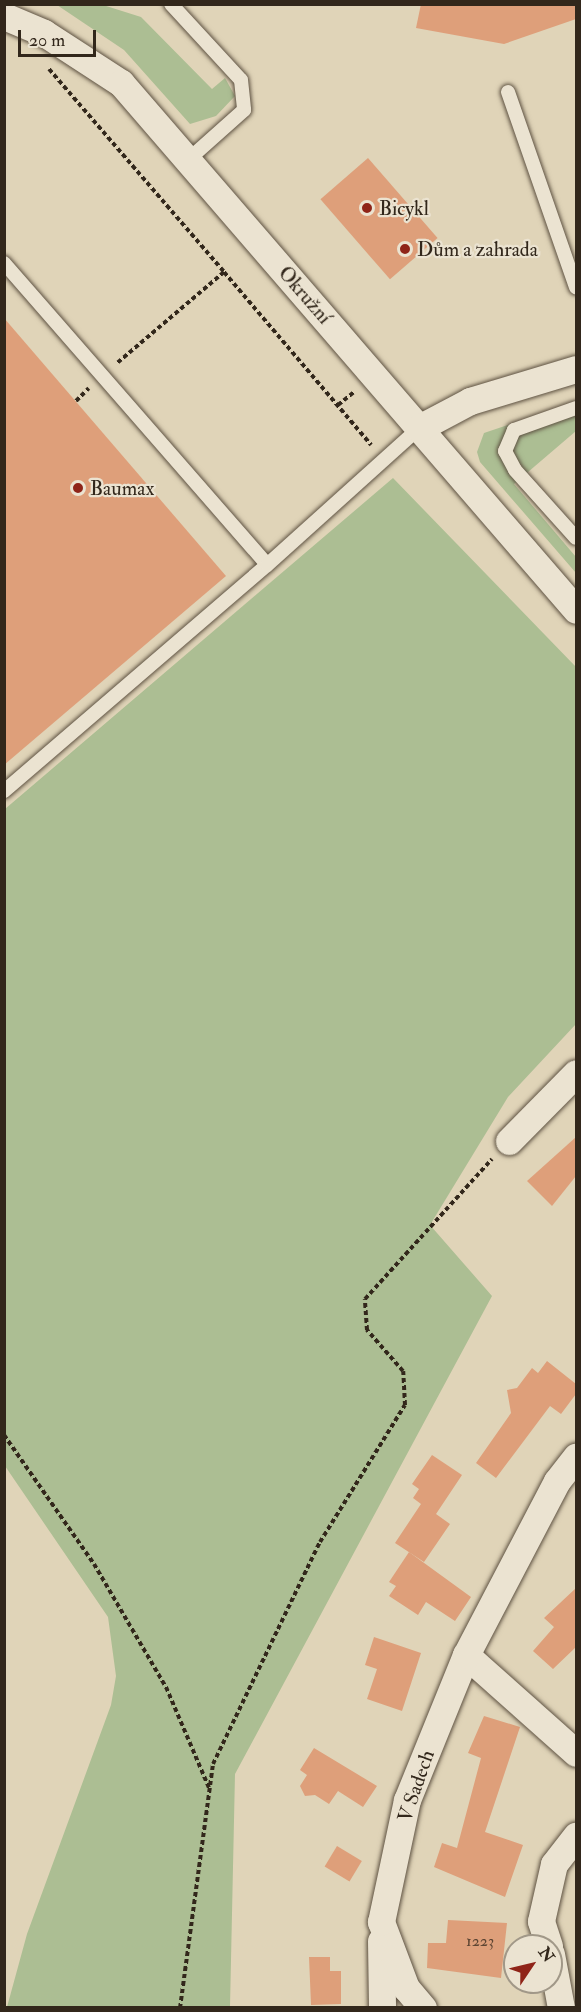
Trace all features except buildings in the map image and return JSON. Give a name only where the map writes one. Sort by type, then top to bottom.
[{"type":"street","name":"Okružní","points":[[4,16],[44,33],[121,83],[189,159],[576,610]]},
{"type":"street","points":[[419,428],[470,401],[576,369]]},
{"type":"street","points":[[509,1141],[576,1074]]},
{"type":"street","name":"V Sadech","points":[[382,2007],[381,1922],[408,1800],[466,1655],[557,1481],[576,1457]]},
{"type":"street","points":[[466,1655],[576,1753]]},
{"type":"street","points":[[545,1934],[541,1921],[554,1864],[576,1836]]},
{"type":"street","points":[[381,1922],[406,1988],[423,2007]]},
{"type":"lane","points":[[171,4],[241,80],[244,110],[189,159]]},
{"type":"lane","points":[[508,92],[576,287]]},
{"type":"lane","points":[[4,263],[267,566]]},
{"type":"lane","points":[[576,408],[514,430],[505,451],[515,470],[576,538]]},
{"type":"lane","points":[[4,791],[267,566],[419,428]]},
{"type":"path","points":[[41,61],[373,447],[364,455]]},
{"type":"path","points":[[76,401],[224,272]]},
{"type":"path","points":[[180,2007],[213,1764],[320,1542],[405,1405],[403,1371],[367,1330],[365,1299],[509,1141]]},
{"type":"path","points":[[4,1435],[94,1564],[166,1687],[209,1788]]},
{"type":"green space","points":[[57,5],[103,5],[141,17],[212,89],[225,78],[235,96],[216,116],[190,124],[124,50]]},
{"type":"green space","points":[[576,402],[576,431],[514,484],[576,557],[576,573],[480,462],[477,452],[484,433]]},
{"type":"green space","points":[[393,478],[576,667],[576,1024],[508,1097],[430,1225],[492,1296],[235,1774],[230,2007],[7,2007],[27,1934],[111,1705],[116,1676],[108,1617],[5,1466],[5,809]]},
{"type":"place","name":"Bicykl","points":[[367,208]]},
{"type":"place","name":"Dům a zahrada","points":[[405,249]]},
{"type":"place","name":"Baumax","points":[[78,488]]}]
